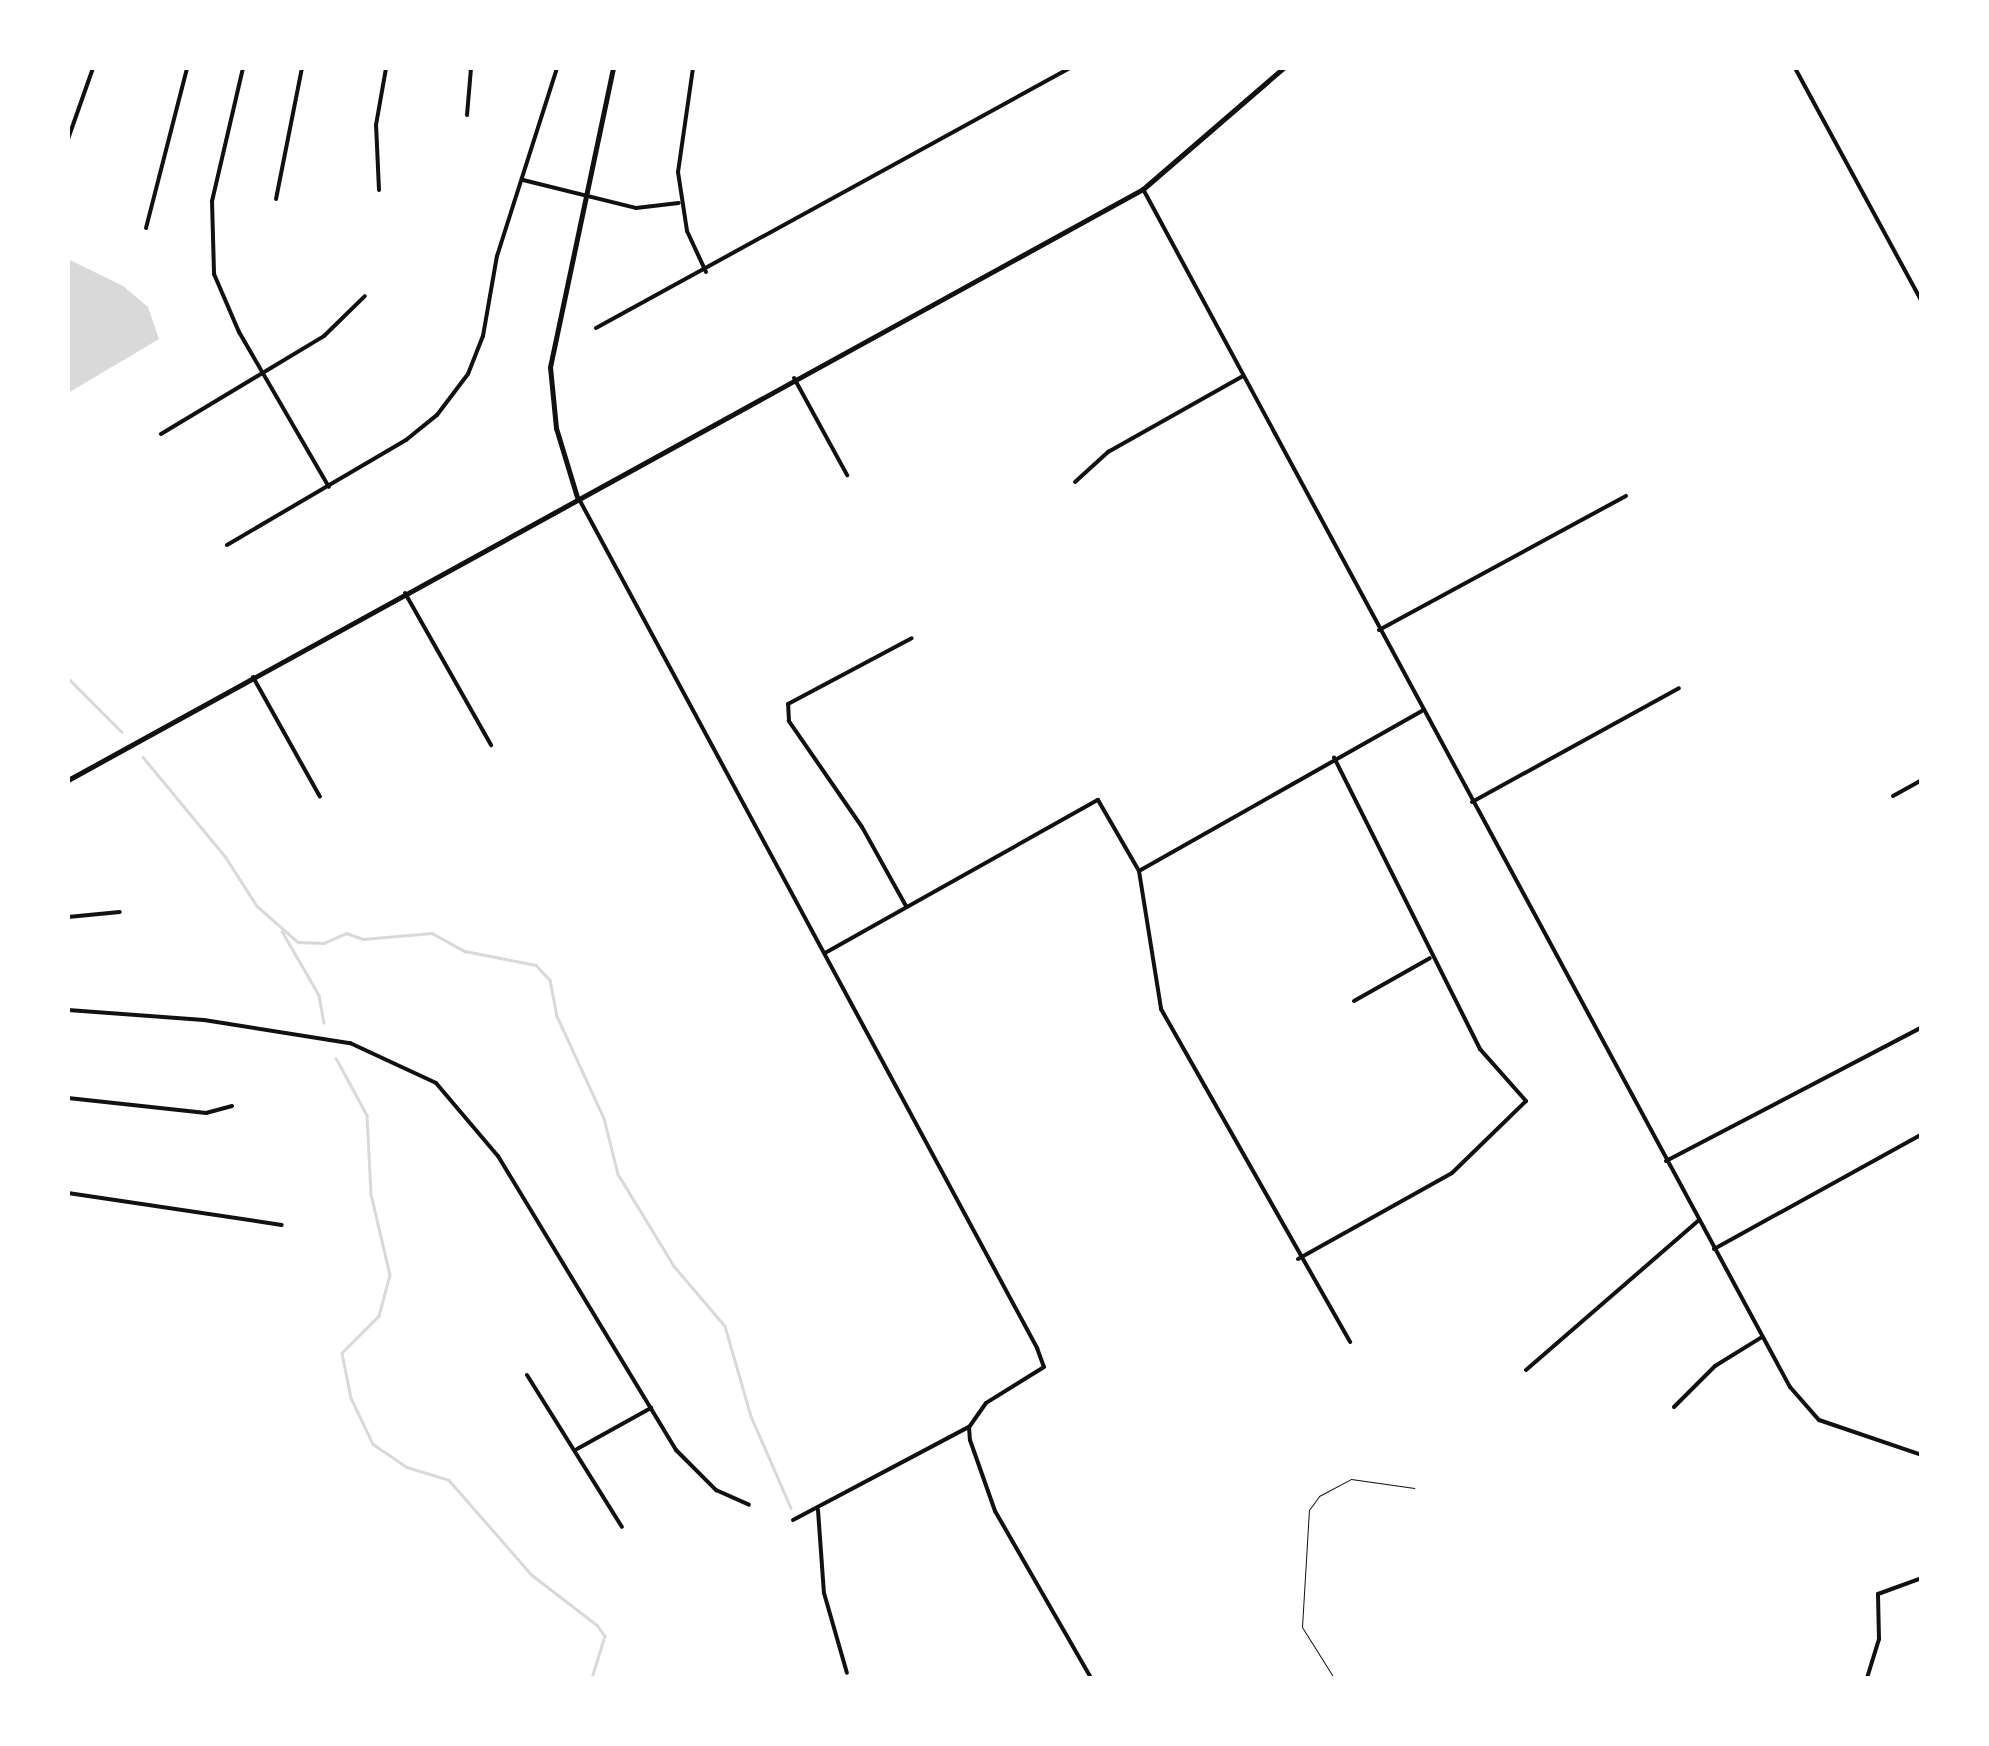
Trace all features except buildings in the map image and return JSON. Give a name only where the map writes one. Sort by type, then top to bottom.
[{"type":"street","points":[[68,139],[94,68]]},
{"type":"street","points":[[146,228],[187,68]]},
{"type":"street","points":[[243,68],[212,202],[210,252],[220,294],[330,486]]},
{"type":"street","points":[[276,199],[302,68]]},
{"type":"street","points":[[380,190],[376,126],[386,68]]},
{"type":"street","points":[[468,115],[472,68]]},
{"type":"street","points":[[227,544],[406,440],[437,415],[468,374],[557,68]]},
{"type":"street","points":[[614,68],[550,367],[556,428],[578,497],[1038,1348],[1044,1368],[986,1403],[969,1427],[794,1520]]},
{"type":"street","points":[[693,68],[680,140],[681,203],[706,272]]},
{"type":"street","points":[[596,328],[706,272],[1070,68]]},
{"type":"street","points":[[68,780],[794,378],[1143,190],[1284,68]]},
{"type":"street","points":[[1795,68],[1922,302]]},
{"type":"street","points":[[523,180],[636,208],[681,203]]},
{"type":"street","points":[[1143,190],[1790,1388],[1820,1420],[1922,1456]]},
{"type":"street","points":[[161,434],[324,336],[365,296]]},
{"type":"street","points":[[1075,482],[1108,452],[1244,376]]},
{"type":"street","points":[[794,378],[848,475]]},
{"type":"street","points":[[1379,630],[1626,496]]},
{"type":"street","points":[[405,593],[491,744]]},
{"type":"street","points":[[906,906],[862,826],[788,721],[788,704],[912,638]]},
{"type":"street","points":[[253,677],[320,796]]},
{"type":"street","points":[[1472,802],[1679,688]]},
{"type":"street","points":[[1139,871],[1423,710]]},
{"type":"street","points":[[1298,1260],[1452,1173],[1526,1101],[1480,1049],[1430,958],[1334,758]]},
{"type":"street","points":[[1894,796],[1922,780]]},
{"type":"street","points":[[824,953],[1098,800],[1139,871],[1160,1008],[1298,1260],[1350,1342]]},
{"type":"street","points":[[68,918],[120,912]]},
{"type":"street","points":[[1354,1001],[1430,958]]},
{"type":"street","points":[[68,1010],[204,1020],[331,1039],[405,1065],[436,1083],[471,1116],[498,1156],[676,1450],[716,1490],[749,1505]]},
{"type":"street","points":[[1666,1161],[1922,1027]]},
{"type":"street","points":[[68,1098],[206,1113],[232,1106]]},
{"type":"street","points":[[1714,1249],[1922,1134]]},
{"type":"street","points":[[68,1193],[282,1225]]},
{"type":"street","points":[[1526,1370],[1698,1220]]},
{"type":"street","points":[[1674,1406],[1715,1366],[1762,1338]]},
{"type":"street","points":[[527,1375],[622,1527]]},
{"type":"street","points":[[576,1450],[651,1408]]},
{"type":"street","points":[[969,1427],[985,1491],[1050,1618],[1090,1678]]},
{"type":"street","points":[[818,1510],[824,1593],[847,1674]]},
{"type":"street","points":[[1867,1678],[1879,1639],[1878,1594],[1922,1578]]},
{"type":"path","points":[[1334,1678],[1302,1627],[1309,1510],[1319,1496],[1351,1479],[1414,1488]]},
{"type":"shaded area","points":[[68,259],[123,286],[148,307],[159,339],[68,393]]},
{"type":"waterway","points":[[68,678],[122,732]]},
{"type":"waterway","points":[[143,757],[225,856],[257,906],[298,942],[324,943],[346,933],[363,939],[432,933],[465,951],[536,965],[550,980],[557,1016],[604,1118],[618,1174],[674,1266],[725,1326],[751,1416],[791,1508]]},
{"type":"waterway","points":[[282,931],[319,995],[324,1023]]},
{"type":"waterway","points":[[336,1058],[367,1115],[371,1194],[390,1275],[379,1316],[342,1353],[351,1398],[373,1444],[407,1467],[449,1480],[532,1575],[597,1625],[605,1636],[592,1678]]}]
